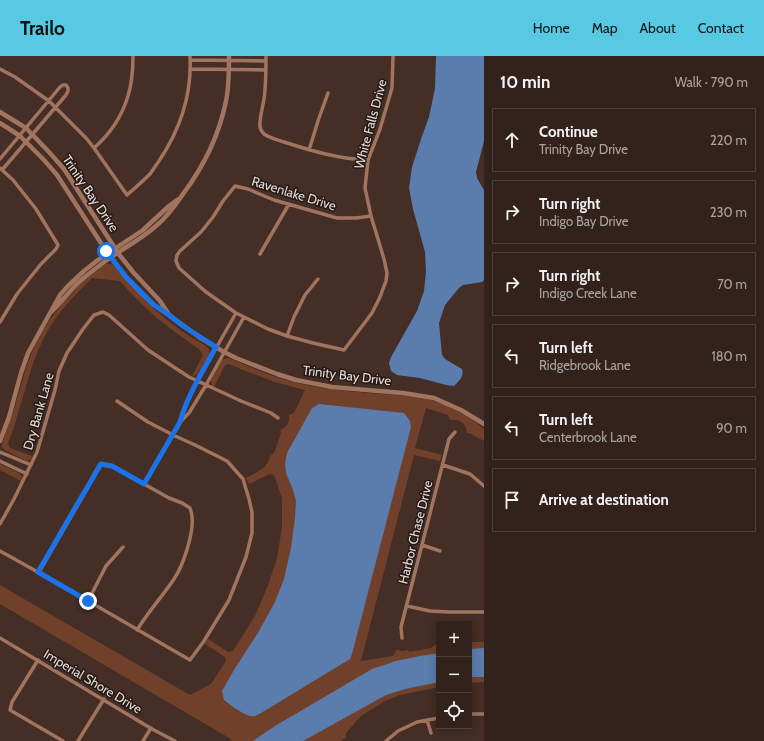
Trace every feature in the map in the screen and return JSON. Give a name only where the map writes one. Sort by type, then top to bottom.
[{"type":"street","points":[[94,148],[107,136],[122,111],[128,96],[132,77],[133,56]]},
{"type":"street","name":"White Falls Drive","points":[[287,336],[344,350],[372,313],[380,297],[386,281],[386,273],[384,259],[371,216],[365,188],[368,160],[380,129],[392,88],[393,56]]},
{"type":"street","points":[[0,69],[49,101],[86,138],[127,195],[150,173],[173,138],[179,123],[190,83],[190,58],[266,58],[264,99],[259,123],[263,133],[309,150],[337,157],[355,160],[368,160]]},
{"type":"street","points":[[0,441],[28,353],[40,329],[51,312],[76,285],[100,264],[117,251],[138,240],[156,227],[182,197],[201,168],[215,137],[226,101],[229,58]]},
{"type":"street","points":[[191,69],[266,70]]},
{"type":"street","points":[[0,159],[60,87],[66,85],[68,91],[26,142],[1,169],[13,180],[36,208],[58,245],[17,294],[0,322]]},
{"type":"street","points":[[309,150],[328,94]]},
{"type":"street","name":"Trinity Bay Drive","points":[[0,112],[26,128],[64,169],[117,251],[133,272],[160,301],[169,315]]},
{"type":"street","name":"Trinity Bay Drive","points":[[0,123],[20,136],[57,175],[110,256],[139,291],[154,305],[183,326],[224,352],[269,372],[302,381],[332,387],[403,393],[434,398],[461,410],[484,424]]},
{"type":"street","name":"Ravenlake Drive","points":[[236,313],[206,292],[179,268],[176,261],[177,255],[180,251],[213,217],[222,202],[235,186],[248,189],[274,200],[337,218],[371,216]]},
{"type":"street","points":[[260,254],[289,204]]},
{"type":"street","points":[[144,484],[180,422],[183,411],[198,380],[236,313],[268,329],[287,336],[294,317],[306,295],[318,279]]},
{"type":"street","name":"Dry Bank Lane","points":[[0,524],[32,465],[44,429],[59,371],[67,353],[94,315],[103,312],[109,315],[148,350],[189,376],[198,380]]},
{"type":"street","points":[[180,422],[189,413],[244,317]]},
{"type":"street","points":[[198,380],[240,401],[271,413],[278,418]]},
{"type":"street","points":[[0,551],[190,660],[204,641],[229,600],[246,557],[252,533],[252,512],[243,479],[228,461],[148,422],[117,401]]},
{"type":"street","name":"Harbor Chase Drive","points":[[402,638],[401,627],[449,439],[455,432]]},
{"type":"street","points":[[0,452],[32,465]]},
{"type":"street","points":[[0,461],[27,474]]},
{"type":"street","points":[[38,572],[101,464],[112,466],[182,503],[190,508],[193,518],[186,553],[175,577],[137,630]]},
{"type":"street","points":[[443,465],[470,474],[484,486]]},
{"type":"street","points":[[422,545],[440,551]]},
{"type":"street","points":[[88,601],[106,566],[123,547]]},
{"type":"street","points":[[407,606],[430,612],[484,612]]},
{"type":"street","name":"Imperial Shore Drive","points":[[0,638],[104,699],[150,728],[175,741]]},
{"type":"street","points":[[38,660],[12,702],[10,710],[63,741]]},
{"type":"street","points":[[78,741],[104,699]]},
{"type":"street","points":[[472,714],[484,714]]},
{"type":"street","points":[[386,741],[398,731],[417,722],[436,719]]},
{"type":"street","points":[[428,720],[431,733]]},
{"type":"street","points":[[143,741],[150,728]]},
{"type":"shaded area","points":[[106,264],[113,265],[133,288],[167,320],[206,346],[209,350],[209,355],[197,375],[192,376],[203,355],[200,350],[167,326],[120,281],[92,278],[68,302],[48,330],[33,363],[8,443],[10,448],[32,456],[31,459],[27,461],[6,451],[2,447],[2,444],[32,352],[51,318],[63,303],[80,284]]},
{"type":"shaded area","points":[[229,358],[279,378],[304,385],[342,391],[413,397],[433,401],[456,410],[484,429],[484,441],[467,433],[462,422],[450,420],[448,415],[426,408],[415,448],[442,455],[440,461],[414,455],[361,661],[393,656],[396,650],[408,650],[409,652],[431,648],[436,645],[436,688],[400,695],[387,700],[361,716],[346,733],[346,738],[341,741],[230,741],[231,739],[0,604],[0,585],[190,695],[211,684],[226,661],[225,657],[205,644],[208,639],[228,652],[233,651],[256,614],[277,558],[282,527],[282,498],[274,475],[270,474],[249,484],[246,478],[261,470],[267,464],[270,456],[274,453],[281,433],[280,430],[288,424],[289,415],[294,413],[305,390],[275,382],[229,364],[225,365],[214,387],[211,384],[211,380],[221,361]]},
{"type":"shaded area","points":[[0,464],[19,473],[22,477],[21,481],[0,470]]},
{"type":"shaded area","points":[[472,642],[484,642],[484,682],[472,683]]},
{"type":"water","points":[[436,56],[484,56],[484,141],[476,172],[477,178],[484,190],[484,280],[482,282],[463,285],[459,288],[445,305],[439,323],[442,355],[445,359],[462,369],[462,376],[454,386],[420,378],[397,375],[391,371],[389,363],[417,311],[424,291],[426,272],[425,252],[413,209],[409,188],[412,167],[429,117],[435,88]]},
{"type":"water","points":[[319,404],[404,413],[410,421],[411,427],[350,659],[261,713],[251,716],[239,711],[224,700],[222,691],[259,631],[275,602],[284,579],[291,548],[296,501],[286,473],[285,464],[287,453],[312,408]]},
{"type":"water","points":[[484,648],[484,677],[472,677],[472,649]]},
{"type":"water","points":[[436,653],[436,683],[405,689],[386,695],[303,741],[253,741],[275,726],[372,669],[396,661]]},
{"type":"route","points":[[88,601],[38,572],[101,464],[112,466],[144,484],[180,422],[183,411],[216,347],[154,305],[126,277],[106,251]]}]
